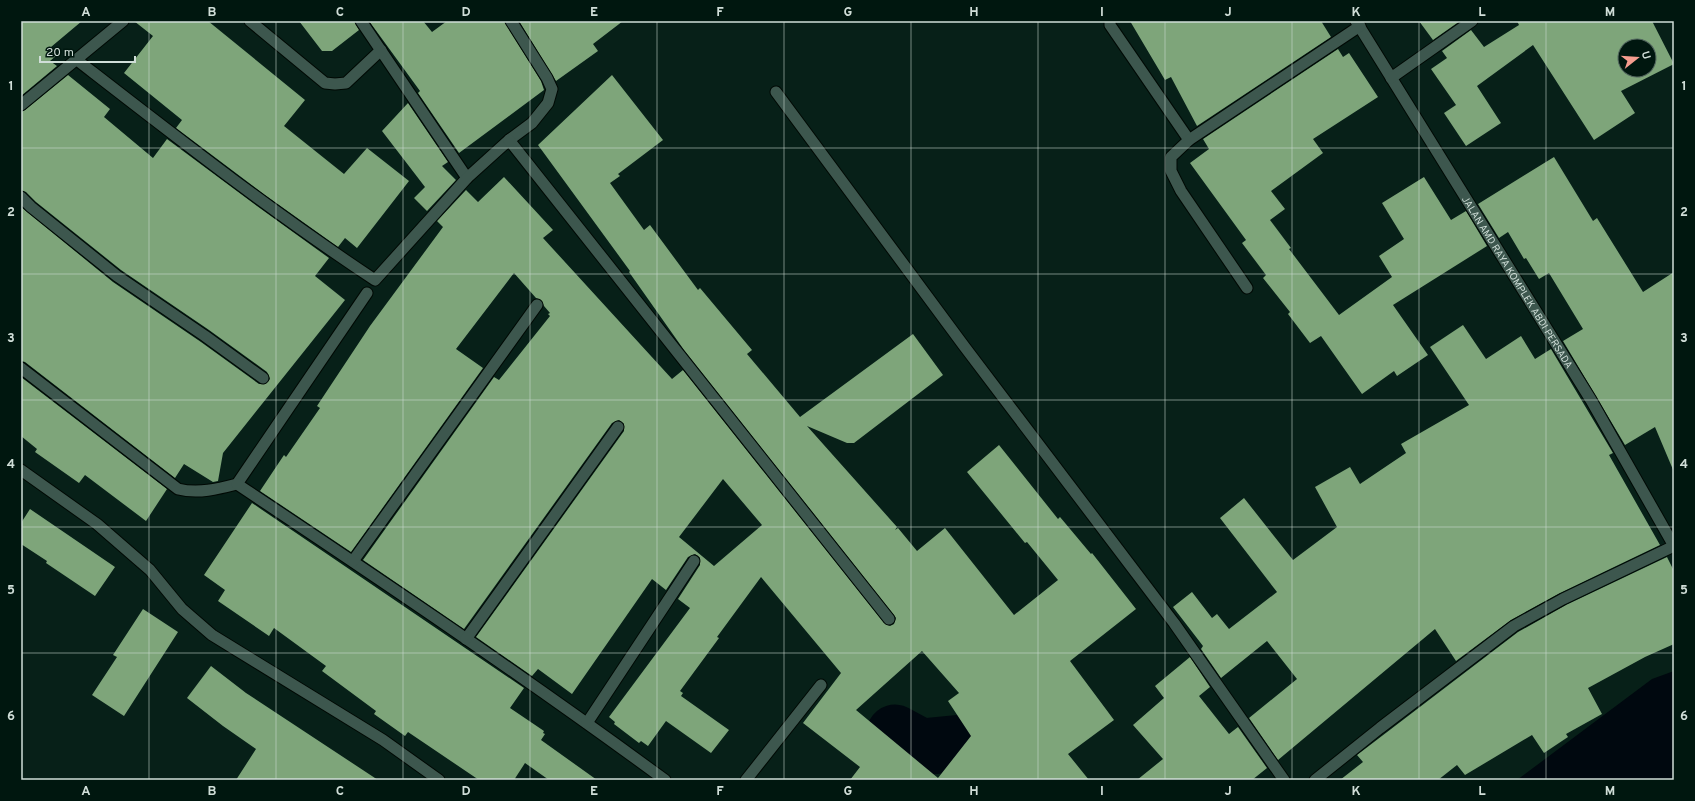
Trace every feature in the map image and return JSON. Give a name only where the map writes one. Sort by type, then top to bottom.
[{"type":"street","points":[[21,105],[123,21]]},
{"type":"street","points":[[250,21],[325,83],[346,83],[380,50]]},
{"type":"street","points":[[361,21],[467,178]]},
{"type":"street","points":[[77,60],[319,243],[375,280],[467,178],[509,140],[532,123],[548,103],[552,89],[547,78],[511,21]]},
{"type":"street","points":[[1110,21],[1110,25],[1189,140]]},
{"type":"street","points":[[1391,78],[1472,21]]},
{"type":"street","points":[[1247,288],[1180,191],[1171,171],[1171,158],[1189,140],[1358,24]]},
{"type":"street","name":"JALAN AMD RAYA KOMPLEK ABDI PERSADA","points":[[1358,24],[1591,400],[1674,546]]},
{"type":"street","points":[[776,92],[964,346],[1174,623],[1284,780]]},
{"type":"street","points":[[509,140],[889,618]]},
{"type":"street","points":[[21,197],[31,207],[117,276],[205,336],[263,378]]},
{"type":"street","points":[[21,368],[178,489],[190,492],[219,488],[237,484],[367,293]]},
{"type":"street","points":[[353,561],[537,305]]},
{"type":"street","points":[[466,639],[618,427]]},
{"type":"street","points":[[21,470],[97,524],[150,570],[182,609],[212,635],[383,740],[439,780]]},
{"type":"street","points":[[237,484],[353,561],[466,639],[587,723],[664,780]]},
{"type":"street","points":[[1315,780],[1392,718],[1514,626],[1563,599],[1674,546]]},
{"type":"street","points":[[587,723],[694,562]]},
{"type":"street","points":[[746,780],[821,685]]},
{"type":"shaded area","points":[[1674,671],[1674,780],[1517,780],[1652,679]]},
{"type":"building","points":[[21,21],[82,21],[51,47],[57,55],[50,61],[57,66],[21,96]]},
{"type":"building","points":[[134,21],[208,21],[305,100],[284,126],[344,174],[367,148],[409,181],[357,248],[345,238],[338,247],[265,195],[176,128],[182,120],[124,73],[153,36]]},
{"type":"building","points":[[299,21],[354,21],[359,30],[332,51],[322,51]]},
{"type":"building","points":[[369,21],[423,21],[432,32],[447,21],[504,21],[541,81],[544,90],[459,153],[418,93],[420,91]]},
{"type":"building","points":[[519,21],[623,21],[593,44],[598,51],[556,81]]},
{"type":"building","points":[[1130,21],[1321,21],[1331,37],[1197,126],[1171,77],[1165,80]]},
{"type":"building","points":[[1419,21],[1460,21],[1433,40]]},
{"type":"building","points":[[1517,21],[1652,21],[1674,64],[1657,73],[1657,38],[1617,38],[1617,78],[1647,78],[1621,91],[1635,113],[1594,140],[1533,45],[1477,86],[1501,123],[1466,146],[1444,113],[1456,105],[1431,69],[1447,58],[1442,51],[1471,30],[1484,47],[1519,25]]},
{"type":"building","points":[[1338,49],[1343,57],[1349,53],[1378,97],[1313,139],[1323,153],[1271,191],[1285,209],[1270,220],[1291,248],[1289,249],[1339,315],[1392,277],[1379,256],[1404,239],[1382,203],[1424,177],[1451,220],[1466,211],[1487,246],[1393,305],[1428,355],[1397,376],[1394,371],[1362,394],[1321,336],[1310,343],[1288,314],[1290,312],[1263,278],[1266,275],[1242,243],[1246,240],[1190,163],[1209,149],[1203,139]]},
{"type":"building","points":[[68,75],[110,109],[104,117],[153,158],[167,139],[329,258],[315,276],[345,300],[223,453],[218,481],[213,482],[184,464],[175,478],[25,362],[21,361],[21,207],[113,282],[201,342],[259,384],[265,384],[270,379],[267,372],[209,330],[121,270],[36,202],[26,192],[21,190],[21,112]]},
{"type":"building","points":[[612,75],[663,140],[618,174],[620,176],[610,183],[644,230],[650,225],[698,290],[700,288],[752,350],[747,354],[800,417],[913,334],[943,375],[854,443],[847,443],[807,426],[897,527],[895,530],[898,528],[917,551],[945,528],[1014,615],[1058,580],[1027,542],[1025,543],[967,472],[999,445],[1058,519],[1060,517],[1091,554],[1092,553],[1136,609],[1070,661],[1114,720],[1068,754],[1089,780],[850,780],[860,767],[803,723],[841,673],[761,577],[680,691],[683,693],[681,696],[729,730],[711,753],[666,721],[648,746],[641,741],[639,743],[614,724],[615,722],[609,717],[690,608],[678,599],[700,565],[700,558],[695,554],[688,557],[666,590],[652,579],[572,694],[538,669],[532,676],[476,637],[624,431],[624,424],[619,420],[612,423],[464,629],[363,560],[494,377],[499,380],[550,316],[548,314],[550,313],[541,300],[536,298],[514,273],[456,349],[483,368],[351,552],[260,491],[284,455],[286,457],[320,408],[317,406],[370,326],[443,227],[437,221],[466,190],[478,202],[504,177],[553,230],[543,238],[672,379],[683,370],[884,623],[890,626],[894,624],[896,618],[894,615],[684,350],[629,272],[630,271],[538,145]],"holes":[[[723,479],[762,525],[714,566],[679,537]],[[922,651],[959,693],[948,701],[971,736],[938,778],[856,710]]]},
{"type":"building","points":[[408,103],[448,162],[442,166],[456,180],[427,211],[414,198],[425,187],[382,131]]},
{"type":"building","points":[[1554,157],[1593,221],[1597,218],[1643,292],[1674,272],[1674,472],[1655,427],[1625,445],[1563,341],[1583,329],[1549,273],[1539,279],[1526,258],[1524,259],[1508,232],[1499,238],[1478,204]]},
{"type":"building","points":[[1463,325],[1486,359],[1521,336],[1535,359],[1551,349],[1613,453],[1609,455],[1660,545],[1560,593],[1511,620],[1456,661],[1435,629],[1278,760],[1249,718],[1297,679],[1267,641],[1221,678],[1201,649],[1203,646],[1173,607],[1192,592],[1212,618],[1217,614],[1229,629],[1277,592],[1220,518],[1244,498],[1293,560],[1337,527],[1315,487],[1350,467],[1360,484],[1406,453],[1401,444],[1469,405],[1430,347]]},
{"type":"building","points":[[21,377],[167,489],[146,521],[85,475],[79,483],[35,452],[37,449],[21,436]]},
{"type":"building","points":[[252,503],[524,688],[510,708],[544,731],[543,733],[545,734],[541,740],[597,780],[549,780],[525,763],[514,780],[479,780],[408,732],[405,736],[374,714],[376,711],[322,671],[326,666],[274,628],[269,636],[218,601],[225,590],[204,575]]},
{"type":"building","points":[[30,509],[115,567],[95,596],[21,544],[21,523]]},
{"type":"building","points":[[1667,557],[1674,571],[1674,644],[1645,657],[1588,688],[1602,714],[1566,734],[1568,737],[1544,753],[1532,735],[1465,775],[1457,765],[1438,780],[1340,780],[1363,762],[1357,755],[1518,632],[1566,605]]},
{"type":"building","points":[[143,609],[178,632],[124,716],[92,695],[117,657],[113,655]]},
{"type":"building","points":[[1190,657],[1210,687],[1199,696],[1229,734],[1238,727],[1267,768],[1252,780],[1137,780],[1163,759],[1133,725],[1164,698],[1155,686]]},
{"type":"building","points":[[211,666],[246,693],[378,780],[236,780],[256,749],[187,698]]},
{"type":"waterway","points":[[895,733],[921,747],[962,743],[971,755],[974,780]]}]
